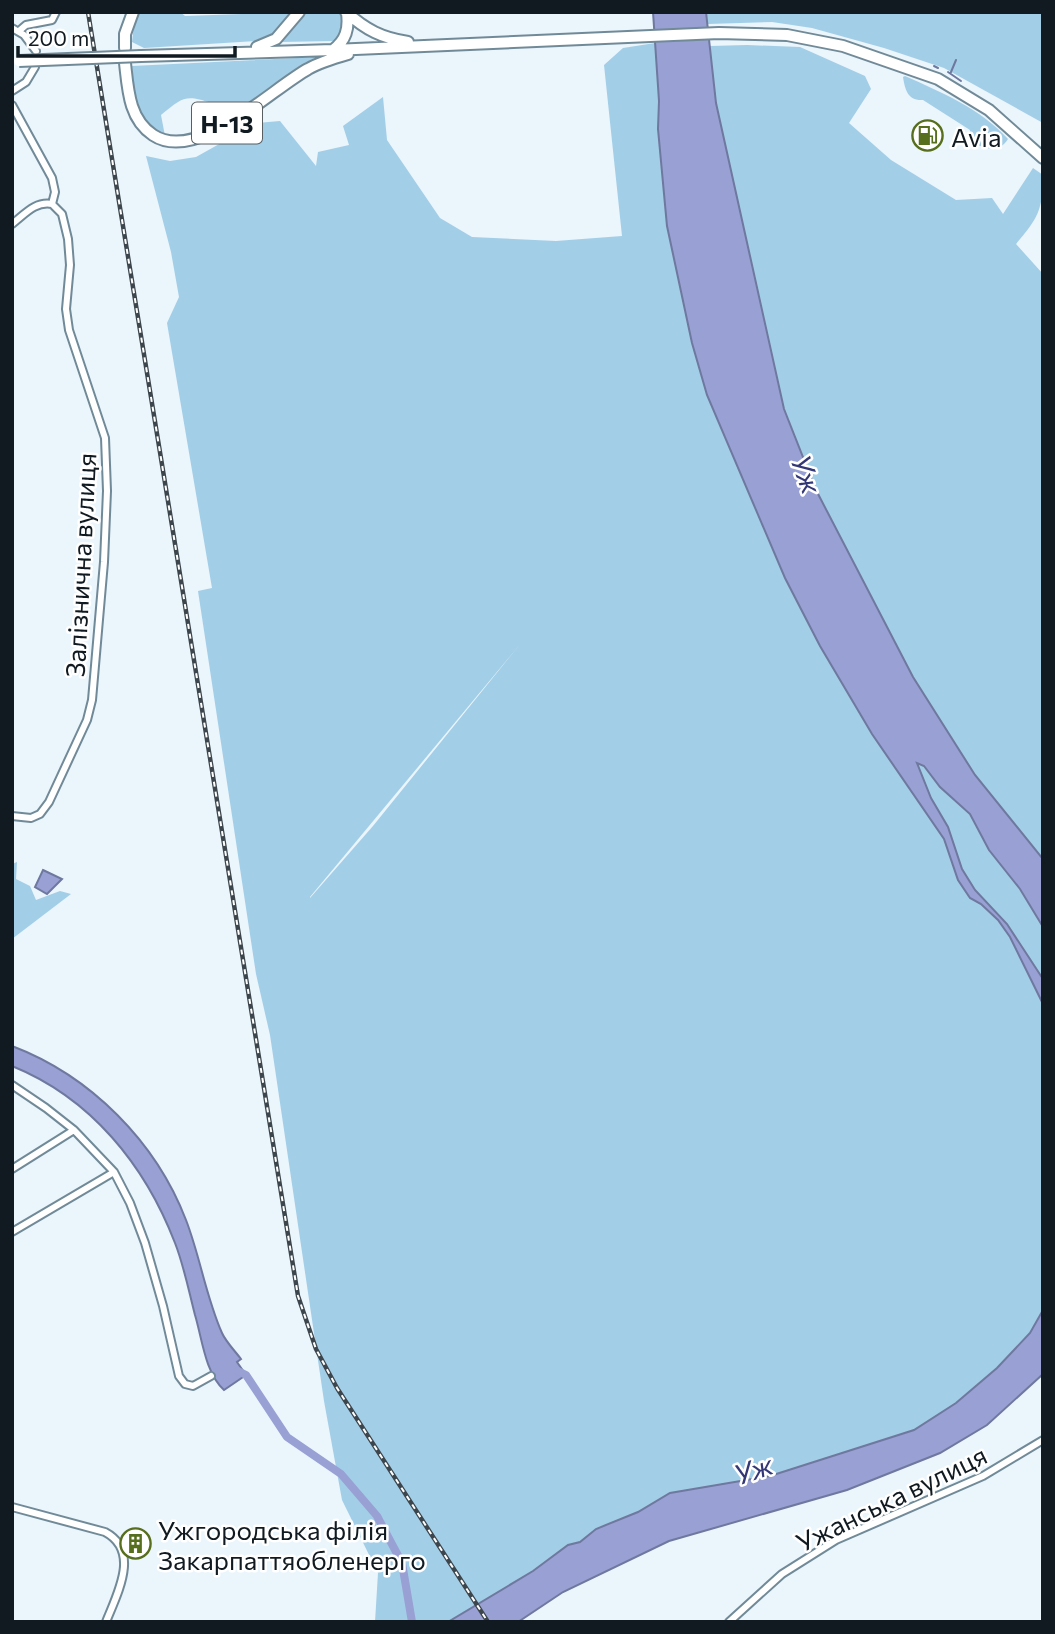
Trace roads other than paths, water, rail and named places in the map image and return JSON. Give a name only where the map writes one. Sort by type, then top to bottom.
[{"type":"highway","points":[[124,48],[125,34],[133,12]]},
{"type":"highway","points":[[245,51],[276,39],[299,12]]},
{"type":"highway","points":[[333,50],[340,45],[347,31],[347,12]]},
{"type":"highway","points":[[347,12],[360,24],[384,38],[428,46]]},
{"type":"highway","points":[[16,61],[621,37],[742,33],[787,35],[885,58],[938,79],[989,110],[1043,158]]},
{"type":"highway","name":"Н-13","points":[[125,63],[132,107],[141,125],[158,138],[182,143],[230,122],[307,69],[367,49]]},
{"type":"street","points":[[15,29],[52,20],[56,12]]},
{"type":"street","points":[[15,29],[36,51]]},
{"type":"street","points":[[12,91],[26,82],[35,66]]},
{"type":"street","name":"Залізнична вулиця","points":[[12,106],[52,178],[52,204],[62,214],[68,239],[66,309],[69,330],[98,412],[106,447],[107,491],[92,700],[87,720],[40,814],[31,818],[12,816]]},
{"type":"street","points":[[12,224],[35,205],[52,204]]},
{"type":"street","points":[[12,1085],[74,1130],[114,1172],[130,1203],[145,1243],[179,1376],[185,1384],[193,1386],[211,1376]]},
{"type":"street","points":[[12,1169],[74,1130]]},
{"type":"street","points":[[12,1232],[114,1172]]},
{"type":"street","name":"Ужанська вулиця","points":[[729,1622],[782,1574],[836,1540],[983,1476],[1043,1440]]},
{"type":"street","points":[[12,1507],[112,1535],[124,1550],[124,1570],[106,1622]]},
{"type":"street","points":[[736,1616],[745,1622]]},
{"type":"water","name":"Уж","points":[[653,12],[706,12],[716,103],[784,409],[816,490],[913,677],[975,775],[1043,859],[1043,927],[1020,889],[989,850],[970,814],[940,787],[924,766],[917,763],[931,798],[948,827],[962,869],[975,890],[1007,924],[1043,979],[1043,1004],[1010,937],[998,920],[970,898],[958,880],[944,839],[872,734],[820,646],[785,578],[707,395],[692,343],[667,226],[658,129],[659,101]]},
{"type":"water","points":[[43,870],[62,879],[47,894],[35,887]]},
{"type":"water","points":[[12,1046],[41,1059],[94,1094],[139,1139],[157,1164],[186,1220],[222,1333],[241,1359],[237,1362],[246,1375],[224,1390],[208,1365],[178,1252],[163,1214],[148,1187],[112,1137],[90,1116],[67,1096],[12,1066]]},
{"type":"water","points":[[1043,1310],[1043,1374],[987,1425],[940,1453],[847,1490],[669,1541],[563,1592],[518,1622],[448,1622],[533,1571],[568,1545],[580,1542],[596,1529],[638,1512],[670,1493],[770,1476],[914,1430],[956,1403],[997,1368],[1030,1333]]},
{"type":"waterway","points":[[951,72],[956,60]]},
{"type":"waterway","points":[[934,66],[938,68]]},
{"type":"waterway","points":[[948,72],[961,81]]},
{"type":"waterway","points":[[238,1371],[246,1375],[287,1437],[341,1474],[377,1516],[402,1563],[412,1622]]},
{"type":"railway","points":[[88,12],[298,1296],[316,1349],[337,1388],[488,1622]]},
{"type":"place","name":"Avia","points":[[928,136]]},
{"type":"place","name":"Ужгородська філія Закарпаттяобленерго","points":[[135,1544]]}]
